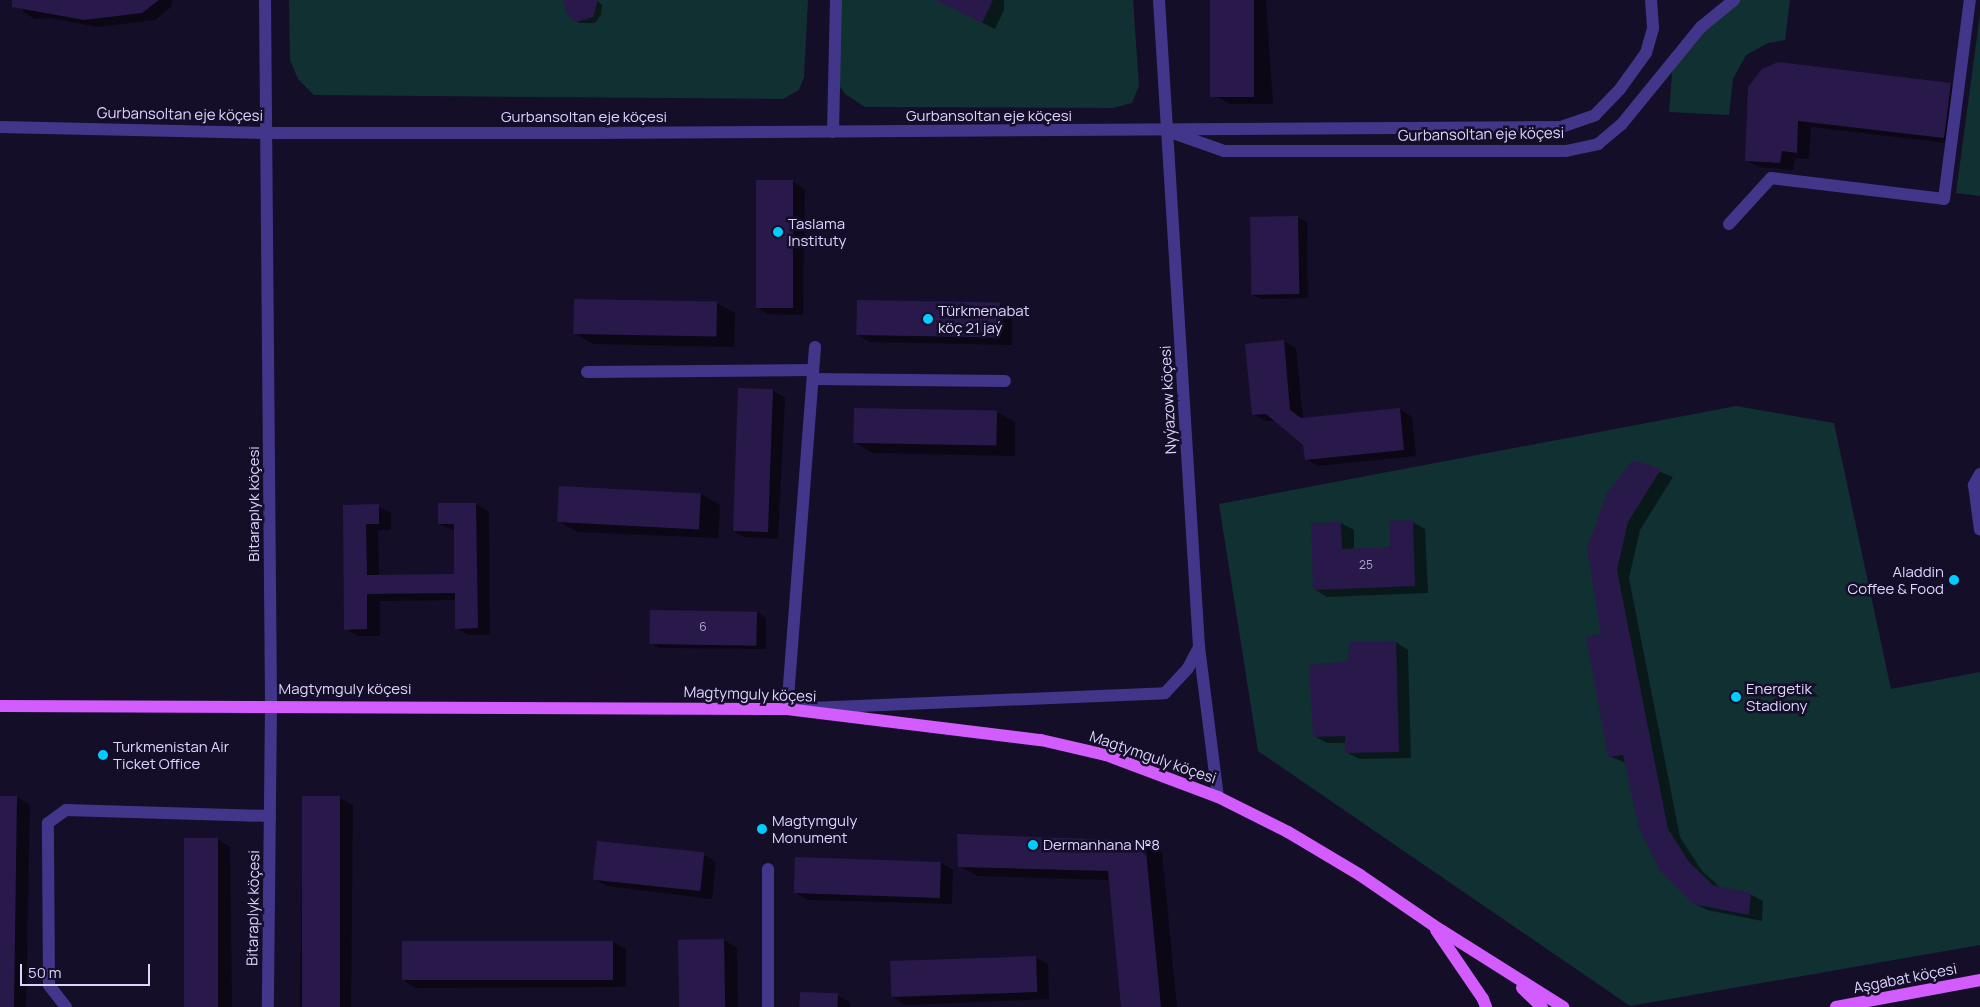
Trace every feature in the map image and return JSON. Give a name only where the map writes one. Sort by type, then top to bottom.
[{"type":"main road","name":"Magtymguly köçesi","points":[[0,706],[271,704],[787,709],[1041,740],[1106,755],[1218,797],[1288,832],[1360,875],[1433,926],[1563,1007]]},
{"type":"main road","points":[[1433,926],[1483,999],[1486,1007]]},
{"type":"main road","name":"Magtymguly köçesi","points":[[1500,967],[1542,1007]]},
{"type":"main road","name":"Aşgabat köçesi","points":[[1836,1007],[1980,980]]},
{"type":"street","name":"Bitaraplyk köçesi","points":[[265,0],[268,133],[271,704],[268,1007]]},
{"type":"street","points":[[833,132],[836,0]]},
{"type":"street","name":"Nyýazow köçesi","points":[[1159,0],[1199,647],[1218,797]]},
{"type":"street","name":"Gurbansoltan eje köçesi","points":[[0,127],[268,133],[1168,132],[1561,127],[1595,115],[1620,89],[1646,53],[1653,28],[1651,0]]},
{"type":"street","name":"Gurbansoltan eje köçesi","points":[[1168,132],[1224,151],[1566,151],[1598,144],[1621,125],[1701,27],[1734,0]]},
{"type":"street","points":[[1729,224],[1770,178],[1944,199],[1970,0]]},
{"type":"street","points":[[815,347],[787,709],[1165,693],[1188,668],[1199,647]]},
{"type":"street","points":[[587,372],[813,375],[1005,381]]},
{"type":"street","points":[[1980,474],[1974,484],[1980,530]]},
{"type":"street","points":[[66,1007],[49,984],[48,822],[66,810],[270,816]]},
{"type":"street","points":[[768,869],[768,1007]]},
{"type":"green space","points":[[289,0],[808,0],[804,77],[799,90],[783,99],[314,95],[298,79],[290,60]]},
{"type":"green space","points":[[842,0],[1133,0],[1139,86],[1132,103],[1113,108],[865,107],[845,94],[835,80]]},
{"type":"green space","points":[[1734,0],[1790,0],[1785,40],[1768,43],[1746,55],[1733,79],[1729,115],[1669,112],[1673,62]]},
{"type":"green space","points":[[1980,14],[1980,196],[1956,193]]},
{"type":"green space","points":[[1736,406],[1834,423],[1891,689],[1980,672],[1980,945],[1630,1006],[1258,751],[1219,504]]},
{"type":"building","points":[[12,0],[159,0],[142,13],[84,20],[12,7]]},
{"type":"building","points":[[563,0],[598,0],[593,17],[577,22],[568,16]]},
{"type":"building","points":[[935,0],[993,0],[982,23]]},
{"type":"building","points":[[1210,0],[1254,0],[1254,97],[1210,97]]},
{"type":"building","points":[[1778,62],[1951,83],[1944,138],[1798,121],[1797,153],[1782,151],[1780,163],[1745,161],[1748,87],[1762,69]]},
{"type":"building","points":[[756,180],[793,180],[793,308],[756,308]]},
{"type":"building","points":[[1298,216],[1299,294],[1251,295],[1250,217]]},
{"type":"building","points":[[574,299],[717,301],[716,336],[573,334]]},
{"type":"building","name":"Türkmenabat köç 21 jaý","points":[[857,300],[1000,302],[999,337],[856,335]]},
{"type":"building","points":[[1284,340],[1290,410],[1301,418],[1400,408],[1404,450],[1305,460],[1303,445],[1266,414],[1252,415],[1245,344]]},
{"type":"building","points":[[738,388],[773,389],[768,532],[733,531]]},
{"type":"building","points":[[854,408],[997,410],[996,445],[853,443]]},
{"type":"building","points":[[1633,460],[1661,469],[1628,522],[1617,570],[1668,829],[1689,862],[1713,885],[1751,893],[1749,915],[1693,904],[1661,872],[1639,828],[1623,755],[1608,757],[1586,637],[1601,634],[1587,548],[1607,493]]},
{"type":"building","points":[[559,486],[701,493],[699,529],[557,522]]},
{"type":"building","points":[[438,503],[476,503],[478,628],[455,629],[455,593],[367,594],[367,629],[344,630],[343,505],[379,504],[379,524],[366,524],[367,575],[454,574],[454,524],[438,524]]},
{"type":"building","points":[[1413,520],[1415,586],[1313,590],[1311,523],[1341,522],[1342,549],[1390,547],[1390,521]]},
{"type":"building","points":[[650,610],[757,612],[756,646],[649,644]]},
{"type":"building","points":[[1396,641],[1399,752],[1345,753],[1345,736],[1313,737],[1309,665],[1348,661],[1349,642]]},
{"type":"building","points":[[0,796],[17,796],[14,1007],[0,1007]]},
{"type":"building","points":[[302,796],[340,796],[340,1007],[302,1007]]},
{"type":"building","points":[[957,834],[1145,841],[1161,1007],[1121,1007],[1108,871],[958,867]]},
{"type":"building","points":[[184,838],[218,838],[218,1007],[184,1007]]},
{"type":"building","points":[[597,841],[704,852],[700,891],[593,880]]},
{"type":"building","points":[[795,857],[941,862],[940,898],[794,893]]},
{"type":"building","points":[[724,939],[725,1007],[679,1007],[678,940]]},
{"type":"building","points":[[402,941],[613,941],[613,980],[402,980]]},
{"type":"building","points":[[1036,956],[1037,992],[891,997],[890,961]]},
{"type":"building","points":[[800,992],[838,993],[837,1007],[799,1007]]},
{"type":"place","name":"Taslama Instituty","points":[[778,232]]},
{"type":"place","name":"Türkmenabat köç 21 jaý","points":[[928,319]]},
{"type":"place","name":"Aladdin Coffee & Food","points":[[1954,580]]},
{"type":"place","name":"Energetik Stadiony","points":[[1736,697]]},
{"type":"place","name":"Turkmenistan Air Ticket Office","points":[[103,755]]},
{"type":"place","name":"Magtymguly Monument","points":[[762,829]]},
{"type":"place","name":"Dermanhana №8","points":[[1033,845]]}]
